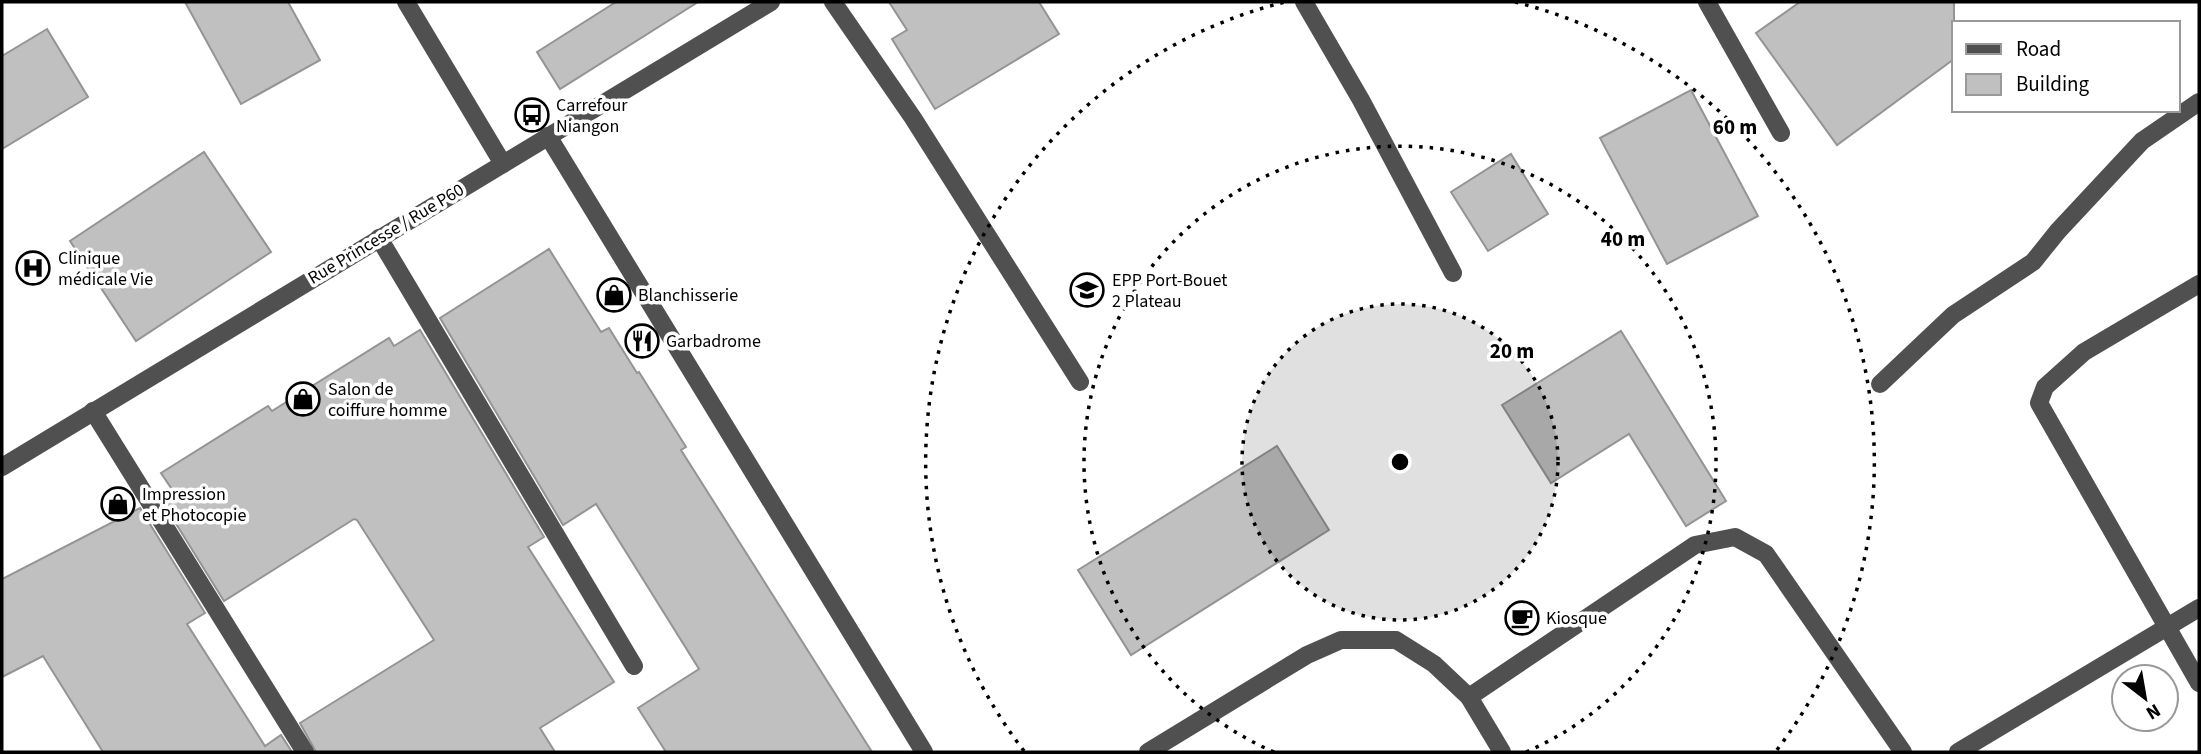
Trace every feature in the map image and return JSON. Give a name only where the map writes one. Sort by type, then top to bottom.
[{"type":"street","points":[[405,2],[503,164]]},
{"type":"street","name":"Rue Princesse / Rue P60","points":[[2,467],[771,2]]},
{"type":"street","points":[[833,2],[913,118],[1080,382]]},
{"type":"street","points":[[1304,2],[1361,100],[1453,273]]},
{"type":"street","points":[[1707,2],[1781,133]]},
{"type":"street","points":[[1880,384],[1952,315],[2033,262],[2058,231],[2142,141],[2199,102]]},
{"type":"street","points":[[548,136],[924,752]]},
{"type":"street","points":[[379,238],[634,666]]},
{"type":"street","points":[[2199,284],[2084,352],[2045,387],[2039,404],[2199,683]]},
{"type":"street","points":[[93,411],[305,752]]},
{"type":"street","points":[[1469,698],[1695,545],[1735,537],[1766,554],[1903,752]]},
{"type":"street","points":[[1958,752],[2199,608]]},
{"type":"street","points":[[1148,752],[1307,655],[1341,640],[1396,640],[1434,664],[1469,698],[1502,752]]},
{"type":"building","points":[[185,2],[288,2],[320,60],[241,104]]},
{"type":"building","points":[[616,2],[698,2],[560,89],[537,52]]},
{"type":"building","points":[[889,2],[1039,2],[1059,34],[935,109],[892,39],[907,30]]},
{"type":"building","points":[[1800,2],[1954,2],[1952,60],[1837,145],[1756,33]]},
{"type":"building","points":[[47,29],[88,97],[2,149],[2,56]]},
{"type":"building","points":[[1691,90],[1758,216],[1667,264],[1600,138]]},
{"type":"building","points":[[204,152],[271,252],[136,341],[70,241]]},
{"type":"building","points":[[1511,154],[1548,214],[1488,251],[1451,192]]},
{"type":"building","points":[[549,249],[601,332],[609,328],[637,373],[639,372],[686,447],[681,450],[872,752],[666,752],[638,708],[699,669],[596,504],[563,525],[440,318]]},
{"type":"building","points":[[420,330],[544,537],[528,547],[614,682],[540,728],[555,752],[316,752],[300,723],[434,640],[357,520],[354,519],[224,601],[160,498],[173,491],[161,473],[268,406],[272,411],[389,338],[394,346]]},
{"type":"building","points":[[1621,331],[1726,501],[1686,526],[1629,434],[1551,483],[1502,405]]},
{"type":"building","points":[[1277,446],[1329,530],[1131,655],[1078,570]]},
{"type":"building","points":[[140,508],[205,613],[187,624],[265,746],[281,735],[292,752],[103,752],[43,656],[2,677],[2,579]]},
{"type":"place","name":"Carrefour Niangon","points":[[532,115]]},
{"type":"place","name":"Clinique médicale Vie","points":[[33,268]]},
{"type":"place","name":"EPP Port-Bouet 2 Plateau","points":[[1087,290]]},
{"type":"place","name":"Blanchisserie","points":[[614,295]]},
{"type":"place","name":"Garbadrome","points":[[642,341]]},
{"type":"place","name":"Salon de coiffure homme","points":[[303,399]]},
{"type":"place","name":"Impression et Photocopie","points":[[118,504]]},
{"type":"place","name":"Kiosque","points":[[1522,618]]}]
